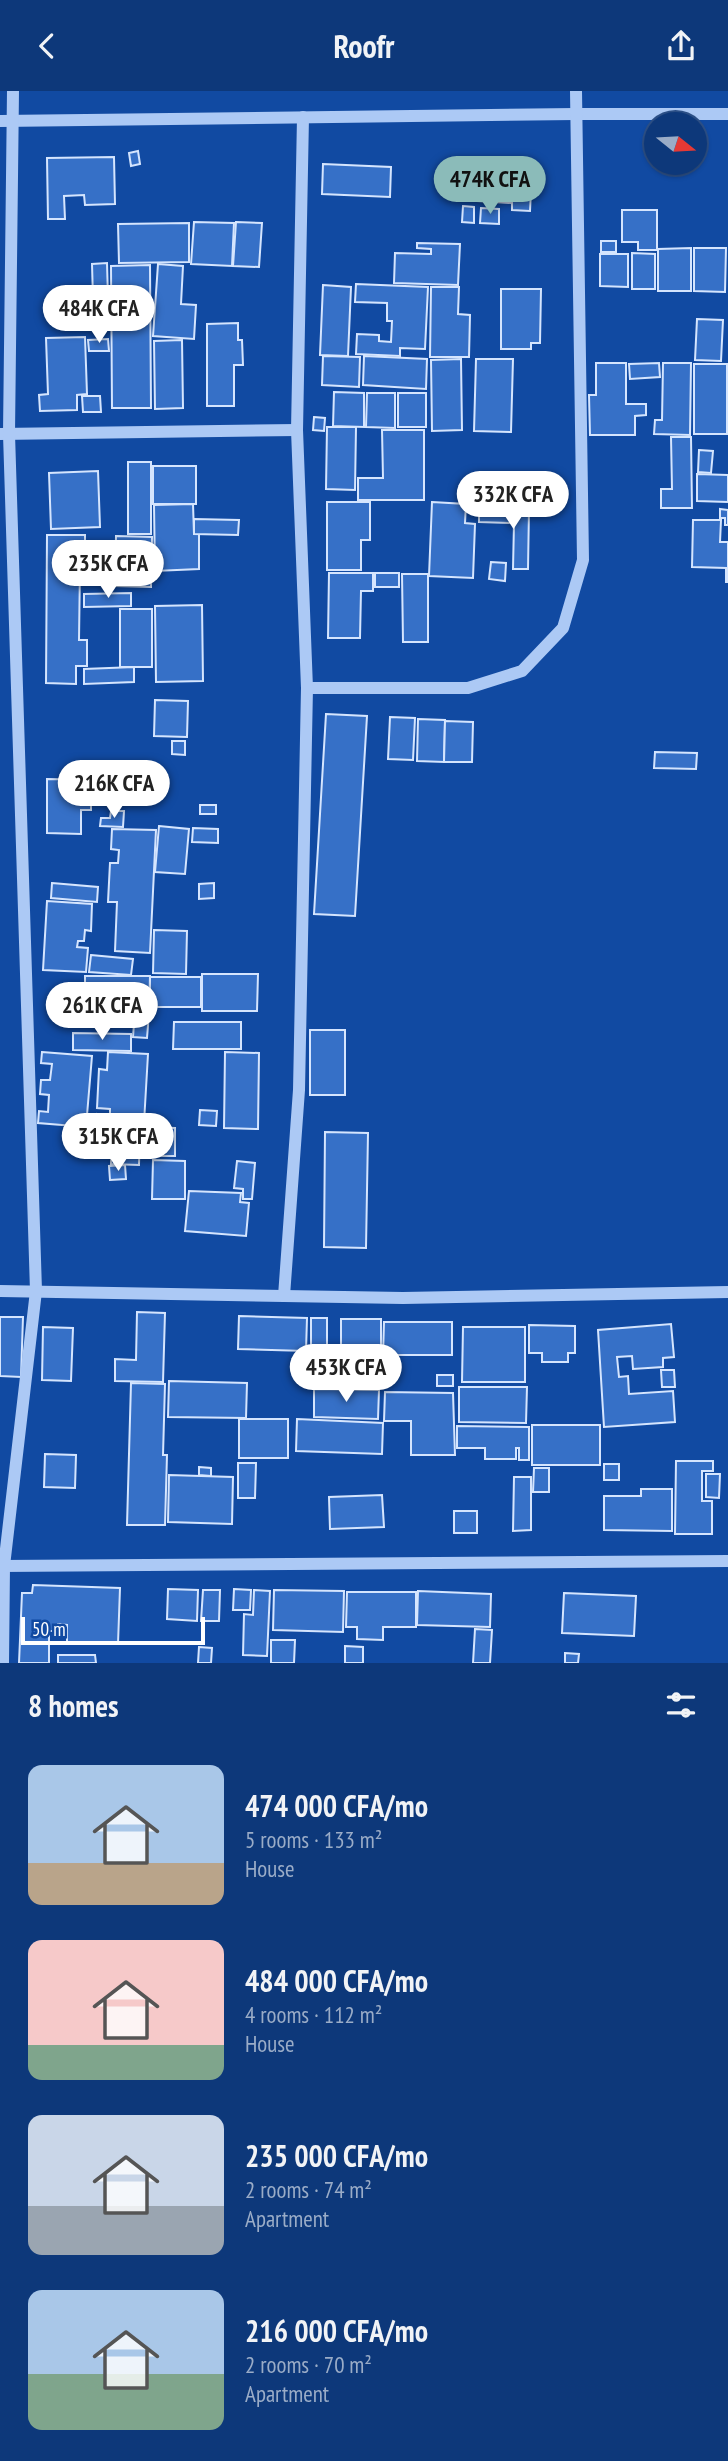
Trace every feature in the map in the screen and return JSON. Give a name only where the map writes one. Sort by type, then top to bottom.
[{"type":"street","points":[[3,1663],[2,1566],[36,1291],[5,434],[6,121],[13,91]]},
{"type":"street","points":[[307,688],[468,688],[522,671],[563,628],[583,560],[576,91]]},
{"type":"street","points":[[6,121],[728,114]]},
{"type":"street","points":[[284,1296],[299,1090],[307,688],[297,430],[303,117]]},
{"type":"street","points":[[5,434],[297,430]]},
{"type":"street","points":[[0,1290],[403,1298],[728,1292]]},
{"type":"street","points":[[2,1566],[728,1561]]},
{"type":"building","points":[[138,151],[140,164],[131,166],[129,153]]},
{"type":"building","points":[[114,157],[115,204],[85,205],[84,195],[64,196],[65,219],[48,219],[47,158]]},
{"type":"building","points":[[323,164],[391,167],[390,197],[322,194]]},
{"type":"building","points":[[463,166],[532,170],[530,211],[512,210],[512,203],[461,200]]},
{"type":"building","points":[[463,206],[474,207],[474,223],[462,222]]},
{"type":"building","points":[[481,208],[499,209],[499,224],[480,223]]},
{"type":"building","points":[[622,210],[657,210],[657,250],[638,250],[638,242],[622,242]]},
{"type":"building","points":[[194,222],[234,223],[232,266],[191,264]]},
{"type":"building","points":[[236,222],[262,223],[259,267],[233,266]]},
{"type":"building","points":[[189,223],[189,262],[119,263],[118,224]]},
{"type":"building","points":[[601,241],[616,241],[616,252],[601,252]]},
{"type":"building","points":[[417,243],[460,244],[458,285],[394,283],[395,253],[431,254],[431,249],[417,248]]},
{"type":"building","points":[[691,248],[691,291],[658,291],[658,249]]},
{"type":"building","points":[[694,248],[726,248],[725,292],[694,291]]},
{"type":"building","points":[[632,253],[655,254],[655,289],[632,289]]},
{"type":"building","points":[[600,254],[628,254],[628,287],[600,286]]},
{"type":"building","points":[[107,263],[108,298],[93,299],[92,264]]},
{"type":"building","points":[[158,264],[183,266],[181,304],[196,305],[194,339],[153,336]]},
{"type":"building","points":[[150,265],[151,408],[112,408],[111,266]]},
{"type":"building","points":[[356,284],[428,287],[425,349],[400,348],[400,356],[356,354],[357,334],[379,335],[379,341],[391,342],[392,321],[387,321],[387,303],[355,302]]},
{"type":"building","points":[[323,285],[351,287],[348,356],[320,355]]},
{"type":"building","points":[[431,287],[459,287],[458,314],[470,315],[469,357],[430,357]]},
{"type":"building","points":[[501,289],[541,289],[540,343],[531,343],[531,349],[501,349]]},
{"type":"building","points":[[697,319],[723,320],[721,361],[695,360]]},
{"type":"building","points":[[238,323],[243,365],[234,365],[234,406],[207,406],[207,324]]},
{"type":"building","points":[[85,337],[87,394],[77,395],[77,410],[40,411],[39,395],[48,394],[46,338]]},
{"type":"building","points":[[108,339],[109,351],[89,351],[88,340]]},
{"type":"building","points":[[182,340],[183,408],[155,409],[154,341]]},
{"type":"building","points":[[323,356],[360,357],[359,387],[322,385]]},
{"type":"building","points":[[364,356],[427,359],[426,389],[363,385]]},
{"type":"building","points":[[461,359],[462,430],[432,431],[431,360]]},
{"type":"building","points":[[476,359],[513,359],[511,432],[474,431]]},
{"type":"building","points":[[596,363],[626,363],[626,404],[646,404],[646,415],[635,416],[635,435],[590,435],[589,395],[596,395]]},
{"type":"building","points":[[659,363],[660,377],[630,379],[629,364]]},
{"type":"building","points":[[663,363],[691,363],[690,435],[654,434],[655,420],[662,420]]},
{"type":"building","points":[[694,364],[727,364],[727,434],[694,434]]},
{"type":"building","points":[[334,392],[364,393],[364,427],[333,426]]},
{"type":"building","points":[[367,393],[395,393],[395,428],[366,427]]},
{"type":"building","points":[[398,393],[426,393],[426,427],[398,427]]},
{"type":"building","points":[[82,396],[100,396],[101,412],[83,412]]},
{"type":"building","points":[[314,417],[325,418],[324,431],[313,430]]},
{"type":"building","points":[[327,427],[356,427],[355,490],[326,489]]},
{"type":"building","points":[[382,430],[424,430],[424,500],[358,500],[358,478],[383,478]]},
{"type":"building","points":[[671,437],[691,437],[692,508],[661,508],[661,489],[672,489]]},
{"type":"building","points":[[699,450],[713,451],[711,473],[698,472]]},
{"type":"building","points":[[128,462],[151,462],[151,534],[128,534]]},
{"type":"building","points":[[153,466],[196,466],[196,504],[153,504]]},
{"type":"building","points":[[98,471],[100,527],[51,529],[49,473]]},
{"type":"building","points":[[697,474],[728,475],[728,502],[697,501]]},
{"type":"building","points":[[327,502],[370,502],[370,540],[361,540],[361,570],[327,570]]},
{"type":"building","points":[[432,502],[466,504],[465,523],[475,524],[473,578],[429,576]]},
{"type":"building","points":[[193,504],[194,534],[199,534],[199,569],[155,571],[154,505]]},
{"type":"building","points":[[479,509],[529,509],[528,569],[513,569],[514,523],[479,522]]},
{"type":"building","points":[[720,509],[728,510],[728,525],[725,525],[725,518],[720,518]]},
{"type":"building","points":[[194,519],[239,520],[238,535],[194,534]]},
{"type":"building","points":[[693,520],[721,520],[720,542],[728,542],[728,582],[726,568],[692,567]]},
{"type":"building","points":[[47,535],[85,535],[85,566],[80,566],[79,640],[87,640],[87,666],[76,666],[76,684],[46,683]]},
{"type":"building","points":[[116,536],[152,537],[151,587],[115,586]]},
{"type":"building","points":[[491,562],[506,563],[505,581],[489,579]]},
{"type":"building","points":[[329,573],[373,573],[373,591],[361,591],[360,638],[328,638]]},
{"type":"building","points":[[375,573],[399,573],[399,587],[375,587]]},
{"type":"building","points":[[402,574],[428,574],[428,642],[403,642]]},
{"type":"building","points":[[131,593],[131,606],[84,607],[84,594]]},
{"type":"building","points":[[202,605],[203,681],[156,682],[155,606]]},
{"type":"building","points":[[120,609],[152,609],[152,667],[120,667]]},
{"type":"building","points":[[134,667],[134,682],[84,684],[84,669]]},
{"type":"building","points":[[155,700],[188,701],[187,737],[154,736]]},
{"type":"building","points":[[326,714],[367,716],[355,916],[314,914]]},
{"type":"building","points":[[390,717],[415,718],[413,760],[388,759]]},
{"type":"building","points":[[418,719],[445,720],[444,762],[417,761]]},
{"type":"building","points":[[445,721],[473,722],[472,762],[444,762]]},
{"type":"building","points":[[172,741],[185,741],[185,755],[172,754]]},
{"type":"building","points":[[655,752],[697,753],[696,769],[654,768]]},
{"type":"building","points":[[47,779],[91,780],[91,810],[81,810],[81,834],[47,833]]},
{"type":"building","points":[[200,805],[216,805],[216,814],[200,814]]},
{"type":"building","points":[[111,811],[124,811],[123,827],[100,826],[101,818],[110,818]]},
{"type":"building","points":[[159,826],[189,829],[185,874],[155,872]]},
{"type":"building","points":[[193,828],[218,829],[218,843],[192,842]]},
{"type":"building","points":[[112,829],[156,830],[150,953],[115,951],[117,902],[108,902],[110,863],[118,863],[119,850],[111,849]]},
{"type":"building","points":[[52,883],[98,887],[97,902],[51,898]]},
{"type":"building","points":[[214,883],[214,898],[199,899],[199,884]]},
{"type":"building","points":[[47,901],[92,904],[91,931],[85,930],[84,941],[78,941],[77,947],[88,948],[86,972],[43,970]]},
{"type":"building","points":[[154,930],[187,931],[186,974],[153,973]]},
{"type":"building","points":[[91,955],[133,959],[131,975],[89,972]]},
{"type":"building","points":[[202,974],[258,974],[257,1011],[202,1011]]},
{"type":"building","points":[[85,976],[150,976],[149,1011],[85,1010]]},
{"type":"building","points":[[150,977],[201,977],[201,1007],[150,1007]]},
{"type":"building","points":[[135,1011],[149,1013],[147,1038],[133,1037]]},
{"type":"building","points":[[174,1022],[241,1022],[241,1049],[173,1049]]},
{"type":"building","points":[[310,1030],[345,1030],[345,1095],[310,1095]]},
{"type":"building","points":[[73,1033],[131,1034],[131,1051],[73,1050]]},
{"type":"building","points":[[42,1052],[92,1056],[86,1127],[38,1123],[39,1111],[48,1112],[49,1095],[40,1094],[41,1080],[50,1080],[52,1064],[41,1063]]},
{"type":"building","points":[[108,1052],[148,1054],[144,1123],[110,1121],[110,1109],[97,1108],[99,1069],[107,1070]]},
{"type":"building","points":[[225,1052],[259,1053],[258,1129],[224,1128]]},
{"type":"building","points":[[200,1110],[217,1111],[216,1126],[199,1125]]},
{"type":"building","points":[[97,1114],[108,1117],[106,1126],[94,1123]]},
{"type":"building","points":[[112,1126],[140,1127],[139,1165],[111,1164]]},
{"type":"building","points":[[141,1127],[175,1128],[175,1156],[140,1156]]},
{"type":"building","points":[[325,1132],[368,1133],[366,1248],[324,1247]]},
{"type":"building","points":[[153,1160],[185,1161],[185,1199],[152,1199]]},
{"type":"building","points":[[237,1161],[255,1163],[252,1199],[243,1199],[243,1189],[234,1188]]},
{"type":"building","points":[[125,1165],[126,1179],[110,1180],[109,1166]]},
{"type":"building","points":[[189,1191],[241,1193],[240,1202],[249,1203],[246,1236],[185,1231]]},
{"type":"building","points":[[137,1312],[165,1313],[163,1382],[115,1381],[115,1359],[136,1360]]},
{"type":"building","points":[[239,1316],[307,1318],[306,1351],[238,1349]]},
{"type":"building","points":[[0,1317],[23,1317],[21,1377],[0,1376]]},
{"type":"building","points":[[311,1318],[327,1318],[327,1365],[311,1365]]},
{"type":"building","points":[[341,1319],[381,1319],[381,1366],[341,1366]]},
{"type":"building","points":[[384,1322],[452,1322],[452,1355],[383,1355]]},
{"type":"building","points":[[671,1324],[674,1357],[663,1358],[663,1367],[633,1369],[632,1356],[617,1357],[619,1377],[628,1376],[629,1394],[673,1391],[675,1422],[604,1427],[598,1330]]},
{"type":"building","points":[[529,1325],[575,1326],[575,1353],[568,1353],[568,1362],[542,1362],[542,1353],[529,1353]]},
{"type":"building","points":[[43,1327],[73,1328],[71,1381],[42,1380]]},
{"type":"building","points":[[463,1327],[525,1327],[525,1382],[462,1382]]},
{"type":"building","points":[[661,1370],[674,1370],[675,1387],[662,1387]]},
{"type":"building","points":[[437,1375],[453,1375],[453,1386],[437,1386]]},
{"type":"building","points":[[169,1381],[247,1383],[246,1418],[168,1417]]},
{"type":"building","points":[[131,1383],[165,1384],[165,1525],[127,1525]]},
{"type":"building","points":[[459,1387],[527,1387],[526,1423],[459,1422]]},
{"type":"building","points":[[314,1389],[379,1390],[378,1419],[314,1417]]},
{"type":"building","points":[[385,1392],[453,1393],[455,1455],[411,1455],[411,1421],[384,1421]]},
{"type":"building","points":[[239,1419],[288,1419],[288,1458],[239,1458]]},
{"type":"building","points":[[297,1419],[383,1423],[382,1454],[296,1451]]},
{"type":"building","points":[[532,1425],[600,1425],[600,1465],[532,1465]]},
{"type":"building","points":[[457,1426],[529,1427],[529,1460],[519,1460],[519,1448],[516,1448],[516,1459],[485,1459],[485,1448],[457,1448]]},
{"type":"building","points":[[45,1454],[76,1455],[75,1488],[44,1487]]},
{"type":"building","points":[[676,1461],[713,1461],[713,1471],[702,1471],[702,1501],[712,1501],[712,1534],[675,1534]]},
{"type":"building","points":[[238,1463],[256,1463],[255,1498],[238,1498]]},
{"type":"building","points":[[604,1464],[619,1464],[619,1480],[604,1480]]},
{"type":"building","points":[[199,1467],[211,1468],[211,1476],[199,1475]]},
{"type":"building","points":[[534,1468],[549,1468],[549,1492],[533,1492]]},
{"type":"building","points":[[706,1474],[720,1474],[719,1498],[706,1497]]},
{"type":"building","points":[[169,1475],[233,1477],[232,1524],[168,1522]]},
{"type":"building","points":[[514,1477],[531,1477],[531,1530],[513,1531]]},
{"type":"building","points":[[641,1489],[672,1489],[672,1531],[604,1530],[604,1496],[641,1496]]},
{"type":"building","points":[[382,1495],[384,1527],[330,1529],[329,1497]]},
{"type":"building","points":[[454,1511],[477,1511],[477,1533],[454,1533]]},
{"type":"building","points":[[33,1585],[120,1588],[118,1644],[67,1642],[67,1625],[58,1624],[58,1631],[49,1631],[49,1663],[19,1663],[22,1593],[32,1593]]},
{"type":"building","points":[[168,1589],[198,1590],[197,1621],[167,1619]]},
{"type":"building","points":[[234,1589],[251,1590],[250,1610],[233,1610]]},
{"type":"building","points":[[203,1590],[220,1590],[219,1621],[201,1621]]},
{"type":"building","points":[[254,1590],[270,1591],[267,1656],[243,1655],[244,1614],[253,1615]]},
{"type":"building","points":[[274,1590],[344,1591],[343,1632],[273,1630]]},
{"type":"building","points":[[418,1591],[491,1594],[490,1627],[417,1625]]},
{"type":"building","points":[[347,1592],[416,1592],[416,1627],[383,1627],[383,1640],[357,1639],[357,1627],[346,1627]]},
{"type":"building","points":[[564,1593],[636,1596],[634,1636],[562,1633]]},
{"type":"building","points":[[475,1629],[492,1630],[490,1663],[473,1663]]},
{"type":"building","points":[[271,1640],[295,1640],[294,1663],[271,1663]]},
{"type":"building","points":[[345,1646],[363,1647],[363,1663],[345,1663]]},
{"type":"building","points":[[199,1647],[212,1648],[211,1663],[198,1663]]},
{"type":"building","points":[[565,1653],[579,1654],[578,1663],[565,1663]]},
{"type":"building","points":[[58,1655],[95,1655],[96,1663],[58,1663]]}]
